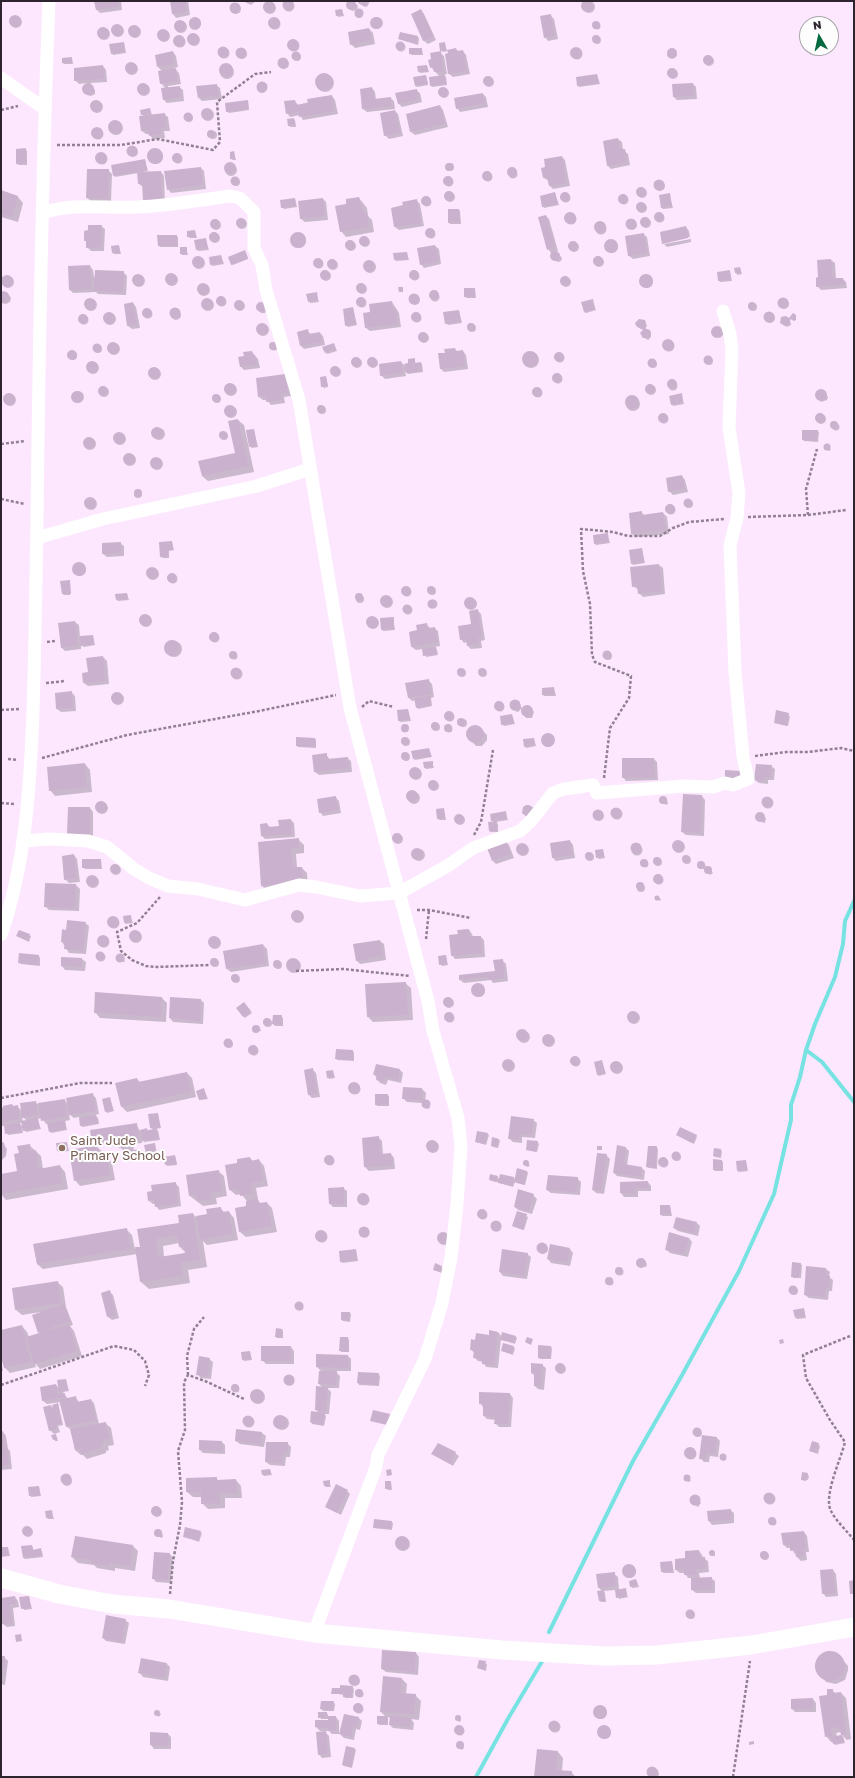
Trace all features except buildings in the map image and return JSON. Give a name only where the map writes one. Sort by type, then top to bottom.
[{"type":"street","points":[[1,935],[16,883],[24,841],[31,761],[34,684],[44,146],[49,1]]},
{"type":"street","points":[[1,78],[45,109]]},
{"type":"street","points":[[43,213],[53,209],[95,206],[138,207],[230,196],[240,198],[254,212],[254,248],[262,266],[268,296],[298,400],[347,692],[362,756],[385,835],[428,1001],[433,1031],[458,1118],[460,1147],[457,1204],[451,1258],[442,1303],[425,1359],[378,1455],[376,1467],[314,1633]]},
{"type":"street","points":[[24,841],[49,839],[88,841],[107,847],[139,872],[168,886],[198,889],[245,900],[299,886],[316,887],[360,896],[399,893],[449,865],[473,848],[520,831],[530,822],[548,798],[557,791],[593,785],[597,793],[684,786],[713,786],[725,783],[733,785],[748,780],[743,757],[735,672],[730,545],[737,518],[739,493],[729,428],[732,349],[730,334],[723,311]]},
{"type":"street","points":[[37,538],[103,519],[257,486],[310,469]]},
{"type":"street","points":[[1,1578],[59,1594],[112,1604],[169,1609],[314,1633],[502,1650],[604,1656],[657,1655],[751,1645],[854,1628]]},
{"type":"path","points":[[44,146],[79,144],[121,145],[158,139],[213,150],[220,142],[217,102],[255,74],[271,72]]},
{"type":"path","points":[[1,444],[38,440]]},
{"type":"path","points":[[808,514],[806,489],[817,448]]},
{"type":"path","points":[[1,499],[37,507]]},
{"type":"path","points":[[597,793],[605,774],[610,728],[629,698],[631,676],[595,662],[592,655],[590,604],[583,571],[581,530],[613,532],[628,536],[660,536],[673,528],[689,522],[846,510]]},
{"type":"path","points":[[34,684],[65,681]]},
{"type":"path","points":[[8,759],[31,761],[127,735],[259,711],[347,692]]},
{"type":"path","points":[[359,710],[369,701],[394,707]]},
{"type":"path","points":[[1,710],[14,708],[33,710]]},
{"type":"path","points":[[743,757],[841,748],[854,751]]},
{"type":"path","points":[[473,848],[474,833],[481,822],[493,750]]},
{"type":"path","points":[[168,886],[137,923],[117,932],[121,951],[132,960],[146,966],[209,965]]},
{"type":"path","points":[[405,914],[415,910],[429,910],[471,918]]},
{"type":"path","points":[[426,940],[429,910]]},
{"type":"path","points":[[296,971],[343,969],[421,977]]},
{"type":"path","points":[[1,1098],[80,1083],[112,1083]]},
{"type":"path","points":[[169,1609],[173,1561],[180,1525],[182,1502],[178,1451],[185,1430],[184,1382],[188,1375],[187,1356],[194,1329],[204,1317]]},
{"type":"path","points":[[850,1336],[804,1355],[806,1378],[830,1420],[845,1442],[841,1459],[831,1484],[828,1500],[830,1510],[854,1540]]},
{"type":"path","points":[[1,1385],[114,1346],[134,1350],[146,1362],[150,1375],[146,1386]]},
{"type":"path","points":[[188,1375],[244,1399]]},
{"type":"path","points":[[733,1777],[750,1672],[751,1645]]},
{"type":"waterway","points":[[549,1632],[633,1461],[739,1271],[774,1194],[791,1120],[791,1105],[800,1077],[806,1050],[815,1024],[835,977],[843,944],[845,921],[854,901]]},
{"type":"waterway","points":[[806,1050],[822,1062],[854,1102]]},
{"type":"waterway","points":[[476,1777],[544,1658]]},
{"type":"place","name":"Saint Jude Primary School","points":[[62,1148]]}]
